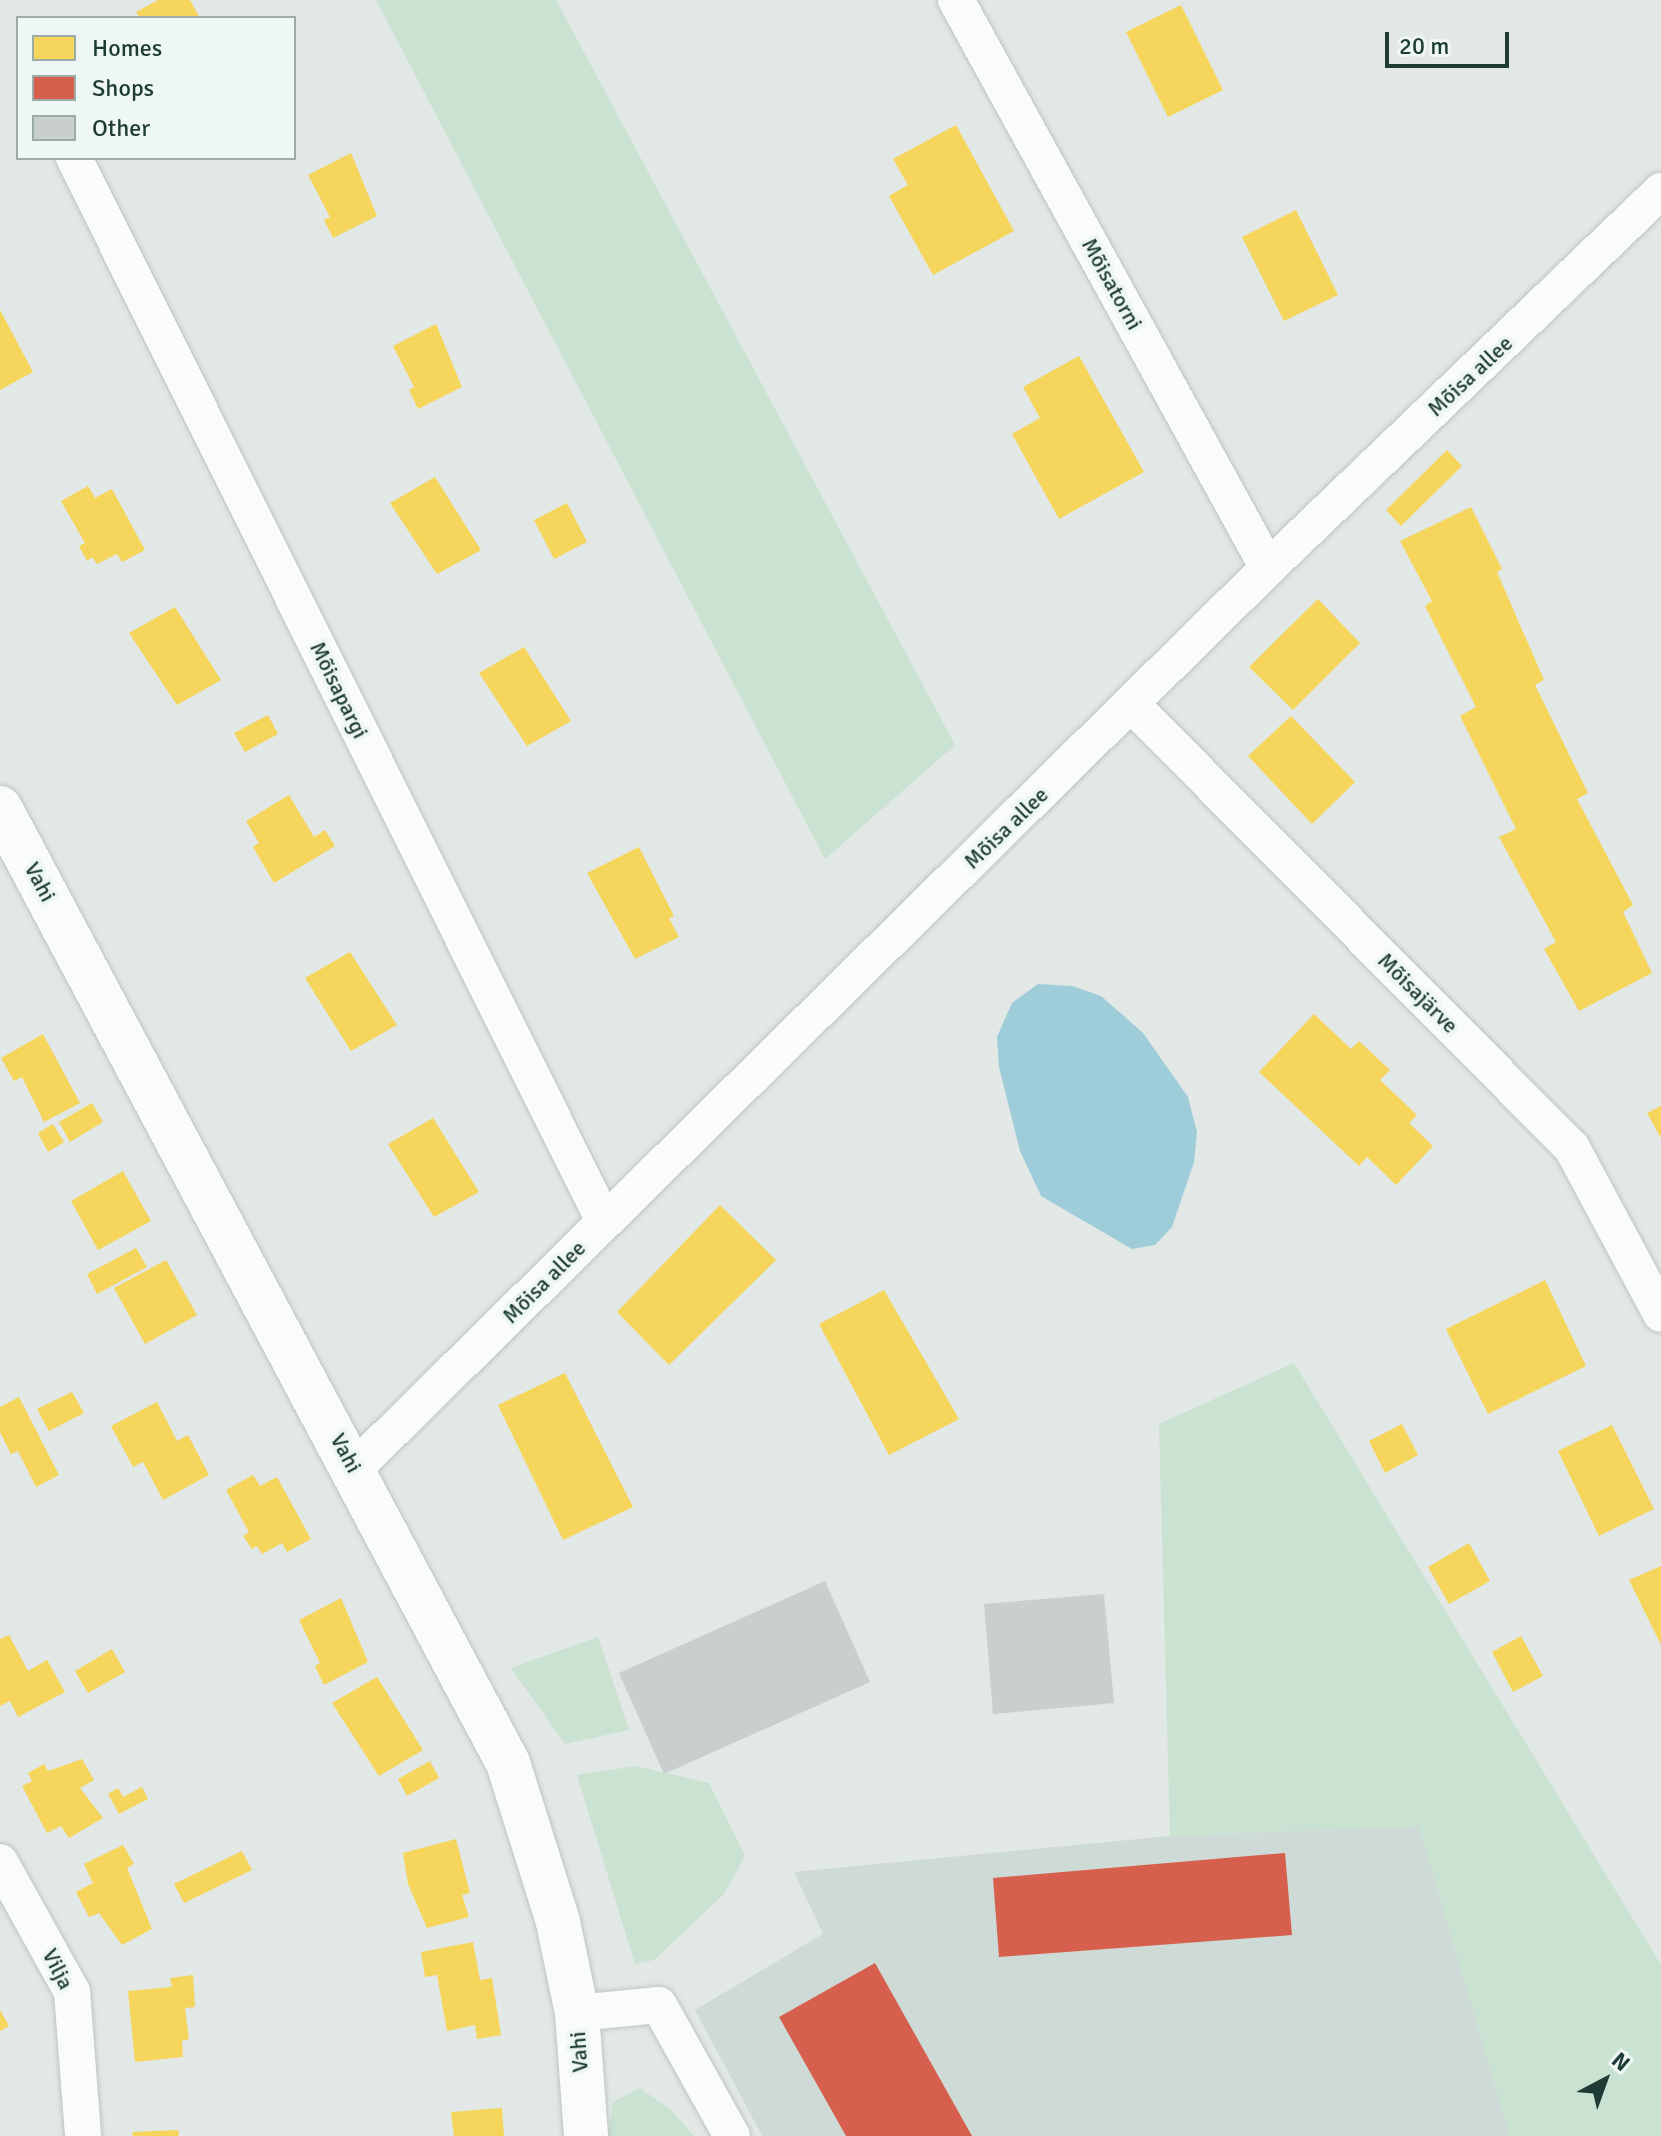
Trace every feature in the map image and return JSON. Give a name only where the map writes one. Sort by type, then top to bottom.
[{"type":"street","name":"Mõisatorni","points":[[956,0],[1268,568]]},
{"type":"street","name":"Mõisapargi","points":[[75,160],[604,1221]]},
{"type":"street","name":"Mõisa allee","points":[[354,1469],[1268,568],[1661,191]]},
{"type":"street","name":"Mõisajärve","points":[[1132,705],[1572,1148],[1661,1314]]},
{"type":"street","name":"Vahi","points":[[0,808],[508,1763],[558,1922],[577,2013],[586,2136]]},
{"type":"street","name":"Vilja","points":[[0,1862],[72,1992],[83,2136]]},
{"type":"street","points":[[577,2013],[659,2005],[732,2136]]},
{"type":"shaded area","points":[[1419,1826],[1510,2136],[762,2136],[695,2010],[823,1934],[794,1872],[1170,1836]]},
{"type":"green space","points":[[376,0],[556,0],[955,745],[825,859]]},
{"type":"green space","points":[[1294,1363],[1661,1965],[1661,2136],[1510,2136],[1419,1826],[1170,1836],[1159,1424]]},
{"type":"green space","points":[[598,1637],[629,1730],[565,1744],[511,1668]]},
{"type":"green space","points":[[636,1766],[709,1783],[745,1856],[724,1894],[654,1960],[635,1964],[577,1775]]},
{"type":"green space","points":[[640,2088],[673,2112],[694,2136],[608,2136],[613,2102]]},
{"type":"water","points":[[1038,984],[1072,986],[1101,996],[1143,1033],[1188,1097],[1197,1132],[1194,1162],[1172,1227],[1155,1245],[1132,1249],[1041,1196],[1020,1151],[999,1067],[997,1037],[1012,1003]]},
{"type":"building: Homes","points":[[158,0],[190,0],[199,16],[139,16],[136,12]]},
{"type":"building: Homes","points":[[1181,5],[1223,90],[1168,117],[1126,32]]},
{"type":"building: Homes","points":[[956,125],[1014,231],[933,275],[889,196],[908,185],[893,159]]},
{"type":"building: Homes","points":[[351,153],[377,216],[333,238],[324,220],[330,217],[308,175]]},
{"type":"building: Homes","points":[[1296,210],[1338,295],[1284,321],[1242,237]]},
{"type":"building: Homes","points":[[0,310],[33,372],[0,390]]},
{"type":"building: Homes","points":[[436,324],[462,387],[418,409],[409,390],[414,387],[393,346]]},
{"type":"building: Homes","points":[[1079,356],[1144,472],[1059,519],[1012,434],[1040,418],[1023,387]]},
{"type":"building: Homes","points":[[1447,450],[1462,466],[1401,526],[1386,510]]},
{"type":"building: Homes","points":[[435,477],[481,550],[437,574],[390,503]]},
{"type":"building: Homes","points":[[88,486],[95,498],[112,489],[145,550],[122,562],[117,554],[97,564],[92,557],[87,561],[79,546],[85,543],[61,501]]},
{"type":"building: Homes","points":[[567,503],[587,542],[554,559],[534,520]]},
{"type":"building: Homes","points":[[1471,507],[1502,569],[1497,572],[1544,680],[1535,685],[1588,793],[1577,799],[1633,905],[1623,912],[1652,973],[1579,1011],[1544,949],[1556,942],[1499,837],[1516,829],[1460,716],[1476,707],[1425,606],[1432,601],[1400,541]]},
{"type":"building: Homes","points":[[1318,599],[1360,643],[1293,710],[1249,667]]},
{"type":"building: Homes","points":[[175,607],[221,680],[177,705],[129,633]]},
{"type":"building: Homes","points":[[524,647],[571,721],[527,746],[479,673]]},
{"type":"building: Homes","points":[[268,715],[278,734],[245,752],[234,733]]},
{"type":"building: Homes","points":[[1291,716],[1355,782],[1312,824],[1248,756]]},
{"type":"building: Homes","points":[[289,795],[314,837],[325,830],[335,846],[274,883],[253,847],[259,843],[246,821]]},
{"type":"building: Homes","points":[[639,847],[674,916],[669,918],[679,937],[635,959],[587,873]]},
{"type":"building: Homes","points":[[350,952],[397,1025],[351,1051],[305,978]]},
{"type":"building: Homes","points":[[1314,1014],[1351,1049],[1359,1041],[1390,1070],[1380,1080],[1417,1115],[1409,1123],[1433,1146],[1396,1185],[1367,1157],[1359,1166],[1259,1072]]},
{"type":"building: Homes","points":[[43,1034],[80,1103],[44,1122],[22,1077],[14,1081],[1,1058]]},
{"type":"building: Homes","points":[[92,1103],[103,1122],[70,1142],[59,1122]]},
{"type":"building: Homes","points":[[1661,1106],[1661,1138],[1647,1113]]},
{"type":"building: Homes","points":[[433,1118],[479,1192],[434,1217],[388,1144]]},
{"type":"building: Homes","points":[[53,1124],[64,1142],[48,1152],[38,1133]]},
{"type":"building: Homes","points":[[123,1171],[151,1221],[98,1250],[71,1201]]},
{"type":"building: Homes","points":[[720,1205],[776,1260],[669,1365],[617,1312]]},
{"type":"building: Homes","points":[[136,1248],[147,1267],[97,1294],[87,1274]]},
{"type":"building: Homes","points":[[166,1260],[197,1315],[145,1344],[114,1288]]},
{"type":"building: Homes","points":[[1545,1280],[1586,1366],[1488,1414],[1446,1329]]},
{"type":"building: Homes","points":[[884,1290],[959,1419],[889,1455],[819,1324]]},
{"type":"building: Homes","points":[[565,1373],[633,1507],[563,1540],[498,1405]]},
{"type":"building: Homes","points":[[72,1392],[84,1413],[49,1431],[37,1409]]},
{"type":"building: Homes","points":[[19,1397],[59,1475],[36,1487],[18,1451],[11,1454],[0,1432],[0,1407]]},
{"type":"building: Homes","points":[[157,1402],[177,1441],[188,1435],[209,1475],[163,1500],[143,1462],[133,1467],[111,1426]]},
{"type":"building: Homes","points":[[1402,1424],[1418,1455],[1385,1473],[1369,1441]]},
{"type":"building: Homes","points":[[1612,1425],[1654,1509],[1599,1536],[1558,1451]]},
{"type":"building: Homes","points":[[253,1475],[260,1486],[277,1477],[311,1539],[287,1552],[282,1543],[262,1554],[257,1546],[252,1549],[243,1536],[249,1532],[226,1490]]},
{"type":"building: Homes","points":[[1469,1543],[1490,1581],[1449,1604],[1428,1567]]},
{"type":"building: Homes","points":[[1661,1566],[1661,1645],[1629,1580]]},
{"type":"building: Homes","points":[[341,1598],[368,1662],[324,1685],[315,1666],[320,1663],[299,1620]]},
{"type":"building: Homes","points":[[9,1635],[28,1671],[47,1660],[65,1692],[18,1717],[10,1701],[0,1706],[0,1639]]},
{"type":"building: Homes","points":[[1521,1636],[1543,1676],[1513,1692],[1492,1652]]},
{"type":"building: Homes","points":[[112,1649],[125,1672],[88,1693],[75,1671]]},
{"type":"building: Homes","points":[[377,1677],[423,1750],[379,1776],[332,1703]]},
{"type":"building: Homes","points":[[82,1759],[94,1780],[80,1788],[103,1818],[69,1838],[61,1826],[47,1833],[22,1786],[32,1781],[28,1773],[44,1764],[48,1771]]},
{"type":"building: Homes","points":[[430,1761],[439,1778],[407,1796],[398,1779]]},
{"type":"building: Homes","points":[[142,1787],[148,1799],[119,1814],[108,1794],[118,1788],[123,1797]]},
{"type":"building: Homes","points":[[456,1839],[470,1893],[462,1895],[469,1917],[427,1928],[408,1884],[403,1853]]},
{"type":"building: Homes","points":[[123,1845],[134,1864],[127,1868],[152,1929],[122,1945],[99,1913],[89,1917],[76,1892],[93,1883],[84,1864]]},
{"type":"building: Homes","points":[[242,1851],[252,1870],[184,1903],[174,1884]]},
{"type":"building: Homes","points":[[473,1942],[480,1980],[492,1978],[501,2035],[477,2039],[475,2025],[447,2031],[437,1975],[425,1977],[421,1952]]},
{"type":"building: Homes","points":[[193,1975],[195,2007],[185,2008],[189,2039],[182,2041],[183,2057],[135,2062],[128,1991],[172,1987],[170,1978]]},
{"type":"building: Homes","points":[[0,2010],[9,2026],[0,2031]]},
{"type":"building: Homes","points":[[502,2108],[504,2136],[454,2136],[451,2112]]},
{"type":"building: Homes","points":[[178,2130],[179,2136],[133,2136],[132,2132]]},
{"type":"building: Shops","points":[[1285,1853],[1292,1935],[999,1957],[993,1878]]},
{"type":"building: Shops","points":[[875,1963],[972,2136],[846,2136],[779,2017]]},
{"type":"building: Other","points":[[825,1581],[870,1682],[664,1774],[619,1673]]},
{"type":"building: Other","points":[[1104,1594],[1114,1703],[993,1714],[984,1604]]}]
